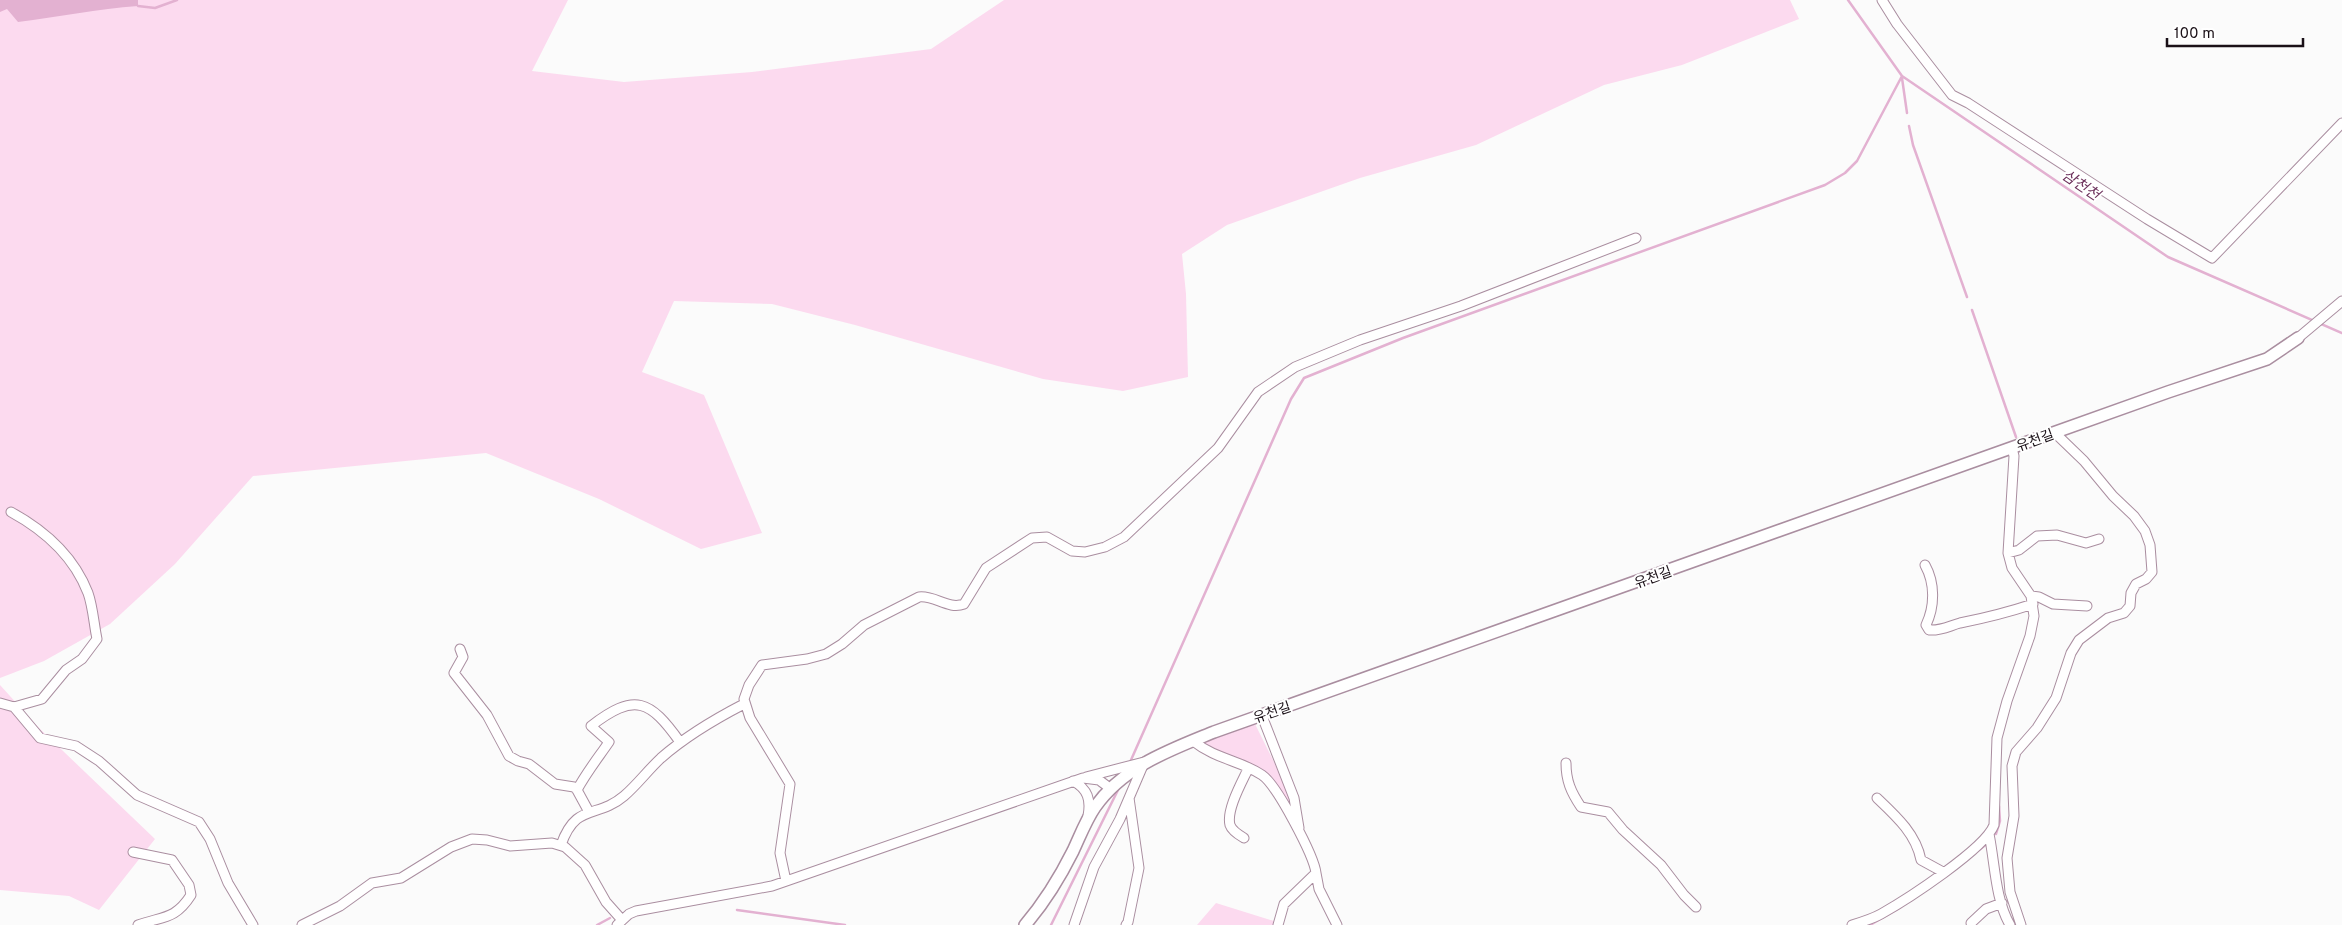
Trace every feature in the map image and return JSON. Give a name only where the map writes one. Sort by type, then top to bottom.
[{"type":"street","points":[[1882,0],[1897,24],[1952,95],[1968,102],[2139,214],[2212,258],[2342,123]]},
{"type":"street","points":[[786,881],[780,853],[790,784],[750,718],[744,704],[749,684],[766,662],[807,659],[826,654],[864,626],[919,597],[927,597],[954,606],[964,604],[986,568],[1032,538],[1047,536],[1077,552],[1093,551],[1115,543],[1134,529],[1170,491],[1212,453],[1258,392],[1295,367],[1360,340],[1460,306],[1606,252],[1636,238]]},
{"type":"street","name":"유천길","points":[[1025,925],[1048,896],[1095,807],[1131,771],[1145,762],[1193,741],[1262,716],[2168,392],[2254,364],[2278,354],[2342,301]]},
{"type":"street","points":[[2021,925],[2010,892],[2006,858],[2014,816],[2012,766],[2016,752],[2037,728],[2056,698],[2071,653],[2079,640],[2108,618],[2124,613],[2130,606],[2131,594],[2136,584],[2146,579],[2152,572],[2150,545],[2145,531],[2134,516],[2056,433]]},
{"type":"street","points":[[1852,925],[1881,914],[1976,848],[1989,834],[1995,817],[1997,738],[2007,701],[2030,636],[2034,616],[2032,600],[2012,568],[2008,553],[2014,456],[2012,448]]},
{"type":"street","points":[[0,703],[14,707],[42,698],[66,670],[82,659],[97,639],[88,594],[72,564],[34,524],[11,512]]},
{"type":"street","points":[[2008,553],[2019,550],[2037,536],[2057,535],[2086,544],[2099,540]]},
{"type":"street","points":[[1925,565],[1931,575],[1933,585],[1931,614],[1926,625],[1929,630],[1941,630],[1957,624],[1996,616],[2039,597],[2053,604],[2087,606]]},
{"type":"street","points":[[460,649],[463,657],[454,673],[487,715],[509,756],[530,764],[555,784],[577,790],[589,812]]},
{"type":"street","points":[[561,845],[571,823],[589,812],[620,799],[680,742],[744,704]]},
{"type":"street","points":[[577,790],[585,775],[595,764],[609,742],[591,726],[617,708],[628,705],[650,708],[661,717],[680,742]]},
{"type":"street","points":[[14,707],[40,738],[76,746],[99,761],[137,795],[199,822],[210,838],[228,883],[253,925]]},
{"type":"street","points":[[1262,716],[1294,798],[1300,836]]},
{"type":"street","points":[[1193,741],[1209,752],[1260,773],[1272,784],[1313,861],[1319,889],[1338,925]]},
{"type":"street","points":[[302,925],[340,906],[372,883],[395,880],[406,876],[438,854],[466,841],[479,839],[510,846],[552,843],[572,851],[584,865],[620,923],[636,911],[754,890],[786,881],[1083,778],[1145,762]]},
{"type":"street","points":[[1074,925],[1094,867],[1120,819],[1145,762]]},
{"type":"street","points":[[1566,763],[1566,777],[1570,791],[1580,807],[1608,812],[1623,830],[1661,865],[1684,895],[1696,907]]},
{"type":"street","points":[[1244,838],[1234,831],[1229,822],[1233,800],[1248,769]]},
{"type":"street","points":[[1083,778],[1098,780],[1111,789]]},
{"type":"street","points":[[1073,782],[1083,787],[1088,794],[1090,807],[1088,820]]},
{"type":"street","points":[[1126,925],[1139,868],[1129,795]]},
{"type":"street","points":[[1877,798],[1906,827],[1918,848],[1921,860],[1944,872]]},
{"type":"street","points":[[1989,834],[2002,903],[2010,925]]},
{"type":"street","points":[[133,852],[172,860],[189,885],[191,895],[185,905],[172,915],[138,925]]},
{"type":"street","points":[[1278,925],[1284,904],[1316,873]]},
{"type":"street","points":[[1971,923],[1986,909],[2002,903]]},
{"type":"shaded area","points":[[0,0],[568,0],[532,71],[624,82],[752,72],[931,49],[1004,0],[1790,0],[1799,19],[1682,65],[1604,85],[1476,145],[1360,178],[1227,225],[1182,254],[1186,294],[1188,377],[1123,391],[1043,379],[855,325],[772,304],[674,301],[642,372],[704,395],[762,533],[701,549],[599,499],[486,453],[253,476],[175,564],[110,624],[44,661],[0,678]]},
{"type":"shaded area","points":[[0,0],[138,0],[138,6],[18,22],[7,9],[0,12]]},
{"type":"shaded area","points":[[0,685],[39,728],[155,839],[99,910],[69,896],[0,890]]},
{"type":"shaded area","points":[[1255,724],[1275,764],[1291,803],[1289,806],[1271,778],[1213,751],[1201,742]]},
{"type":"shaded area","points":[[1216,903],[1274,921],[1274,925],[1197,925]]},
{"type":"waterway","points":[[138,6],[155,8],[177,0]]},
{"type":"waterway","name":"삼천천","points":[[1848,0],[1902,76],[2168,257],[2342,333]]},
{"type":"waterway","points":[[1131,760],[1291,399],[1304,378],[1403,338],[1825,185],[1845,173],[1857,161],[1902,76]]},
{"type":"waterway","points":[[1902,78],[1907,113]]},
{"type":"waterway","points":[[1909,126],[1913,145],[1967,297]]},
{"type":"waterway","points":[[1972,310],[2016,437]]},
{"type":"waterway","points":[[1051,925],[1119,788]]},
{"type":"waterway","points":[[1996,834],[2000,821],[1999,806]]},
{"type":"waterway","points":[[1979,850],[1988,843]]},
{"type":"waterway","points":[[1870,925],[1901,907]]},
{"type":"waterway","points":[[737,910],[845,925]]},
{"type":"waterway","points":[[597,925],[610,918]]}]
